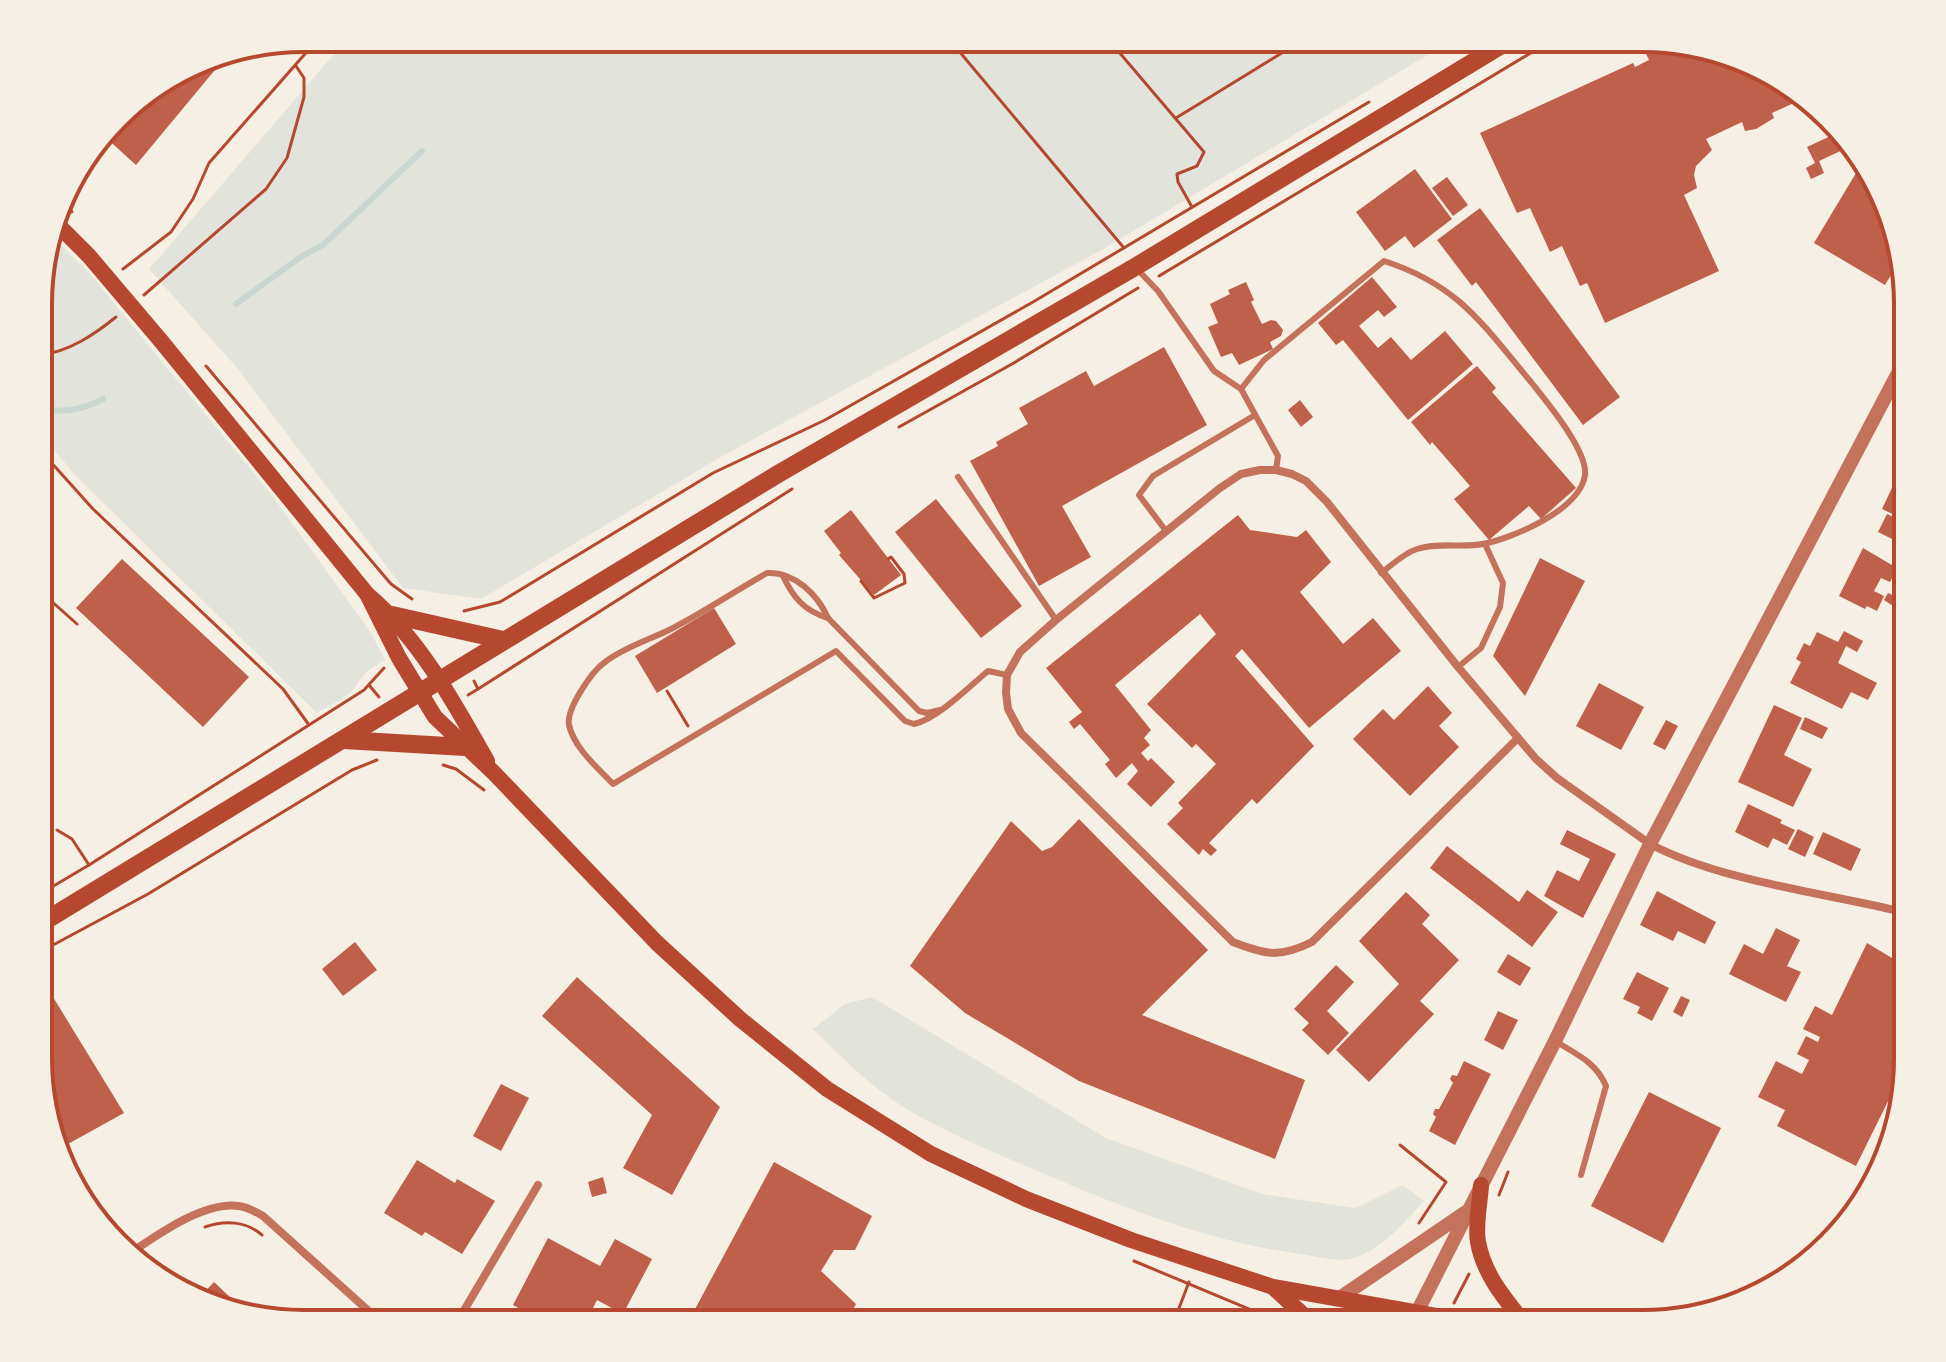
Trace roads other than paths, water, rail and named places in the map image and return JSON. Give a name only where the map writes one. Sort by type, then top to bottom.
[{"type":"main road","points":[[53,916],[813,453],[1135,267],[1488,53]]},
{"type":"main road","points":[[63,230],[161,341],[367,594],[392,615],[454,704],[494,773]]},
{"type":"main road","points":[[367,594],[399,658],[435,717],[494,773],[657,943],[740,1019],[827,1089],[931,1154],[1026,1199],[1131,1240],[1273,1287],[1379,1310]]},
{"type":"main road","points":[[392,615],[503,640]]},
{"type":"main road","points":[[344,740],[465,747]]},
{"type":"main road","points":[[1481,1185],[1477,1240],[1494,1284],[1514,1310]]},
{"type":"main road","points":[[1273,1287],[1298,1310]]},
{"type":"street","points":[[1418,1310],[1555,1041],[1650,844],[1893,383]]},
{"type":"street","points":[[1517,739],[1312,942],[1293,952],[1271,955],[1233,942],[1021,733],[1008,709],[1007,675],[1020,652],[1056,620],[1241,474],[1276,470],[1292,474],[1317,491],[1517,739],[1557,778],[1666,852],[1744,877],[1893,910]]},
{"type":"street","points":[[465,1309],[538,1185]]},
{"type":"street","points":[[139,1248],[187,1218],[218,1207],[239,1206],[263,1216],[366,1309]]},
{"type":"street","points":[[1338,1299],[1469,1210]]},
{"type":"lane","points":[[1241,389],[1264,360],[1384,261],[1445,289],[1468,308],[1551,407],[1579,450],[1585,475],[1577,492],[1564,506],[1542,522],[1485,544],[1416,549],[1381,573]]},
{"type":"lane","points":[[1135,267],[1175,314],[1214,371],[1241,389],[1278,456],[1276,470]]},
{"type":"lane","points":[[1166,531],[1139,495],[1153,476],[1255,415]]},
{"type":"lane","points":[[958,477],[1056,620]]},
{"type":"lane","points":[[1458,667],[1481,648],[1500,607],[1503,583],[1485,544]]},
{"type":"lane","points":[[940,710],[919,711],[828,618],[823,606],[799,581],[776,572],[767,573],[670,630],[649,636],[604,662],[590,677],[570,714],[569,724],[579,744],[613,784],[836,651],[905,721],[914,724],[921,723],[940,710],[988,671],[1007,675]]},
{"type":"lane","points":[[782,575],[793,596],[813,613],[828,618]]},
{"type":"lane","points":[[1555,1041],[1591,1062],[1600,1071],[1606,1086],[1581,1175]]},
{"type":"waterway","points":[[236,304],[302,256],[323,245],[422,151]]},
{"type":"waterway","points":[[52,410],[73,410],[103,399]]}]
